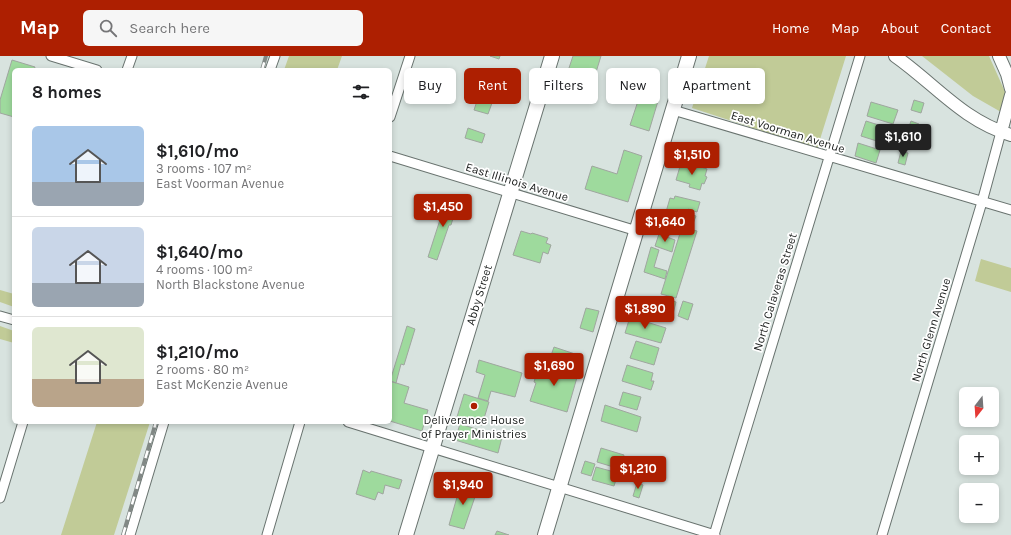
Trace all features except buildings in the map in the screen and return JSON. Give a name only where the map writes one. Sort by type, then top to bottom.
[{"type":"main road","name":"Abby Street","points":[[406,535],[552,56]]},
{"type":"main road","points":[[545,535],[689,56]]},
{"type":"main road","points":[[895,56],[960,110],[983,124],[1006,134],[1011,95]]},
{"type":"main road","points":[[999,56],[1007,74],[1011,89]]},
{"type":"street","points":[[51,56],[90,68]]},
{"type":"street","points":[[128,68],[132,56]]},
{"type":"street","points":[[271,68],[275,56]]},
{"type":"street","points":[[392,111],[410,56]]},
{"type":"street","name":"North Calaveras Street","points":[[714,535],[860,56]]},
{"type":"street","name":"East Voorman Avenue","points":[[673,110],[1011,210]]},
{"type":"street","name":"North Glenn Avenue","points":[[882,535],[982,202],[1006,134]]},
{"type":"street","name":"East Illinois Avenue","points":[[392,157],[637,231]]},
{"type":"street","points":[[0,316],[12,319]]},
{"type":"street","points":[[0,498],[22,424]]},
{"type":"street","points":[[130,535],[163,424]]},
{"type":"street","points":[[267,535],[299,424]]},
{"type":"street","points":[[354,424],[714,535]]},
{"type":"green space","points":[[289,56],[342,56],[338,68],[285,68]]},
{"type":"green space","points":[[709,56],[846,56],[817,149],[692,108],[693,104],[765,104],[765,68],[705,68]]},
{"type":"green space","points":[[922,56],[989,56],[1006,94],[1001,112],[973,96]]},
{"type":"green space","points":[[981,259],[1011,268],[1011,292],[975,281]]},
{"type":"green space","points":[[0,290],[12,293],[12,306],[0,302]]},
{"type":"green space","points":[[0,326],[12,330],[12,342],[0,339]]},
{"type":"green space","points":[[96,424],[149,424],[114,535],[61,535]]},
{"type":"railway","points":[[263,68],[266,56]]},
{"type":"railway","points":[[123,535],[155,424]]},
{"type":"place","name":"Deliverance House of Prayer Ministries","points":[[474,406]]}]
